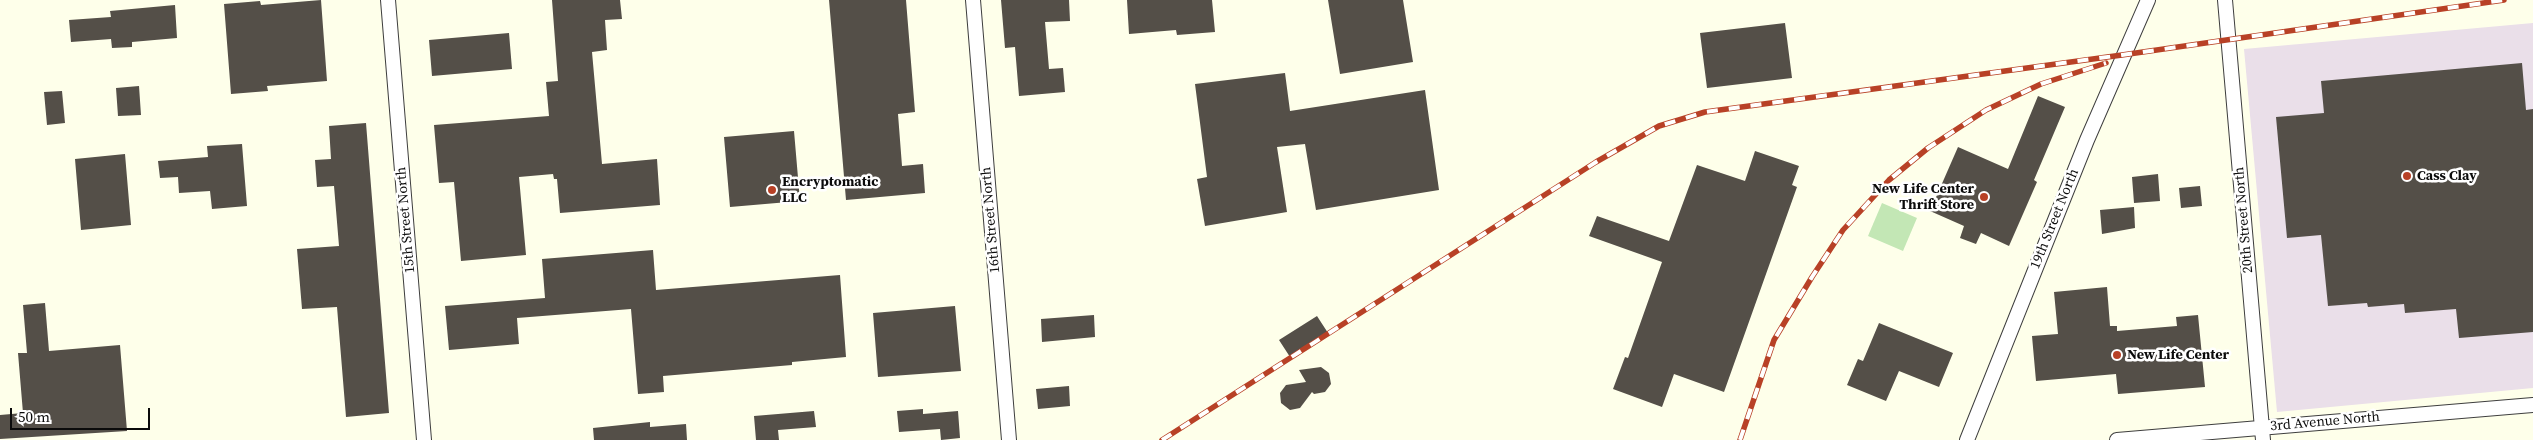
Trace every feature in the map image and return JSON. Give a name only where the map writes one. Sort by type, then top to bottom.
[{"type":"street","name":"15th Street North","points":[[388,0],[424,440]]},
{"type":"street","name":"16th Street North","points":[[973,0],[1009,440]]},
{"type":"street","name":"19th Street North","points":[[1967,440],[2086,140],[2148,0]]},
{"type":"street","name":"20th Street North","points":[[2225,0],[2263,434]]},
{"type":"street","name":"3rd Avenue North","points":[[2117,440],[2263,434],[2533,404]]},
{"type":"shaded area","points":[[2533,23],[2533,388],[2277,412],[2244,49]]},
{"type":"green space","points":[[1882,203],[1917,218],[1903,251],[1868,236]]},
{"type":"building","points":[[321,0],[327,81],[267,86],[268,91],[231,94],[224,4],[260,1],[261,5]]},
{"type":"building","points":[[552,0],[620,0],[622,19],[605,20],[607,50],[592,52],[602,164],[657,159],[660,205],[560,213],[557,179],[554,179],[553,174],[519,177],[526,255],[461,261],[454,182],[439,183],[434,125],[549,116],[546,82],[558,81]]},
{"type":"building","points":[[829,0],[906,0],[915,112],[898,114],[902,166],[923,164],[925,193],[846,200]]},
{"type":"building","points":[[1001,0],[1069,0],[1070,21],[1045,22],[1049,69],[1063,68],[1065,92],[1019,96],[1015,47],[1005,48]]},
{"type":"building","points":[[1127,0],[1212,0],[1215,32],[1177,35],[1176,30],[1129,34]]},
{"type":"building","points":[[1328,0],[1403,0],[1413,62],[1340,74]]},
{"type":"building","points":[[175,5],[177,38],[132,42],[132,47],[112,48],[111,39],[71,42],[69,20],[111,17],[110,11]]},
{"type":"building","points":[[1785,23],[1792,78],[1707,88],[1700,33]]},
{"type":"building","points":[[509,33],[512,69],[432,76],[429,40]]},
{"type":"building","name":"Cass Clay","points":[[2522,63],[2526,110],[2533,109],[2533,332],[2459,338],[2456,309],[2405,313],[2404,304],[2368,307],[2367,303],[2328,306],[2321,235],[2287,238],[2276,117],[2324,113],[2321,81]]},
{"type":"building","points":[[1285,73],[1290,111],[1425,90],[1439,190],[1316,210],[1305,144],[1277,147],[1287,212],[1205,226],[1197,179],[1207,177],[1195,84]]},
{"type":"building","points":[[139,86],[141,115],[118,116],[116,88]]},
{"type":"building","points":[[62,91],[65,123],[47,125],[44,92]]},
{"type":"building","name":"New Life Center Thrift Store","points":[[2038,96],[2065,107],[2034,180],[2037,182],[2009,246],[1981,233],[1976,244],[1960,238],[1964,226],[1930,211],[1958,147],[2008,169]]},
{"type":"building","points":[[366,123],[389,413],[346,417],[337,307],[302,309],[297,249],[339,246],[334,186],[317,187],[315,160],[331,159],[329,126]]},
{"type":"building","points":[[794,131],[800,201],[730,207],[724,137]]},
{"type":"building","points":[[242,144],[247,206],[212,209],[210,191],[179,193],[178,177],[160,178],[158,161],[208,157],[207,146]]},
{"type":"building","points":[[1755,151],[1799,166],[1792,185],[1797,187],[1724,392],[1674,374],[1662,407],[1613,389],[1625,357],[1628,358],[1662,262],[1589,236],[1597,216],[1669,241],[1697,165],[1745,181]]},
{"type":"building","points":[[125,154],[131,225],[81,230],[75,159]]},
{"type":"building","points":[[2158,174],[2160,201],[2134,203],[2132,177]]},
{"type":"building","points":[[2200,186],[2202,206],[2181,208],[2179,188]]},
{"type":"building","points":[[2134,207],[2135,228],[2102,234],[2100,210]]},
{"type":"building","points":[[653,250],[656,290],[840,275],[846,357],[792,362],[792,365],[663,376],[664,392],[638,394],[631,309],[517,318],[519,344],[449,350],[445,306],[545,298],[542,259]]},
{"type":"building","name":"New Life Center","points":[[2107,287],[2110,326],[2117,326],[2117,331],[2177,326],[2176,317],[2198,315],[2205,387],[2118,394],[2116,374],[2036,381],[2032,336],[2058,334],[2054,292]]},
{"type":"building","points":[[45,303],[49,351],[120,345],[127,431],[0,439],[0,415],[23,413],[18,353],[27,353],[23,305]]},
{"type":"building","points":[[955,306],[961,371],[878,377],[873,313]]},
{"type":"building","points":[[1094,315],[1095,337],[1042,342],[1041,319]]},
{"type":"building","points":[[1317,316],[1328,333],[1290,357],[1279,340]]},
{"type":"building","points":[[1879,323],[1953,353],[1939,387],[1899,371],[1886,401],[1847,385],[1858,359],[1863,361]]},
{"type":"building","points":[[1321,367],[1329,373],[1331,384],[1325,392],[1314,394],[1312,392],[1300,408],[1290,410],[1281,403],[1280,393],[1286,385],[1306,382],[1299,370]]},
{"type":"building","points":[[1069,386],[1070,406],[1038,409],[1036,389]]},
{"type":"building","points":[[923,409],[923,414],[958,411],[960,438],[941,440],[940,429],[899,432],[897,411]]},
{"type":"building","points":[[814,411],[816,427],[778,430],[779,440],[756,440],[754,416]]},
{"type":"building","points":[[650,422],[650,427],[686,424],[687,440],[594,440],[593,428]]},
{"type":"railway","points":[[1162,440],[1596,162],[1659,126],[1705,112],[2504,0]]},
{"type":"railway","points":[[1740,440],[1774,340],[1843,230],[1889,180],[1928,148],[1986,110],[2041,84],[2106,63]]},
{"type":"place","name":"Cass Clay","points":[[2407,176]]},
{"type":"place","name":"Encryptomatic LLC","points":[[772,190]]},
{"type":"place","name":"New Life Center Thrift Store","points":[[1984,197]]},
{"type":"place","name":"New Life Center","points":[[2117,355]]}]
